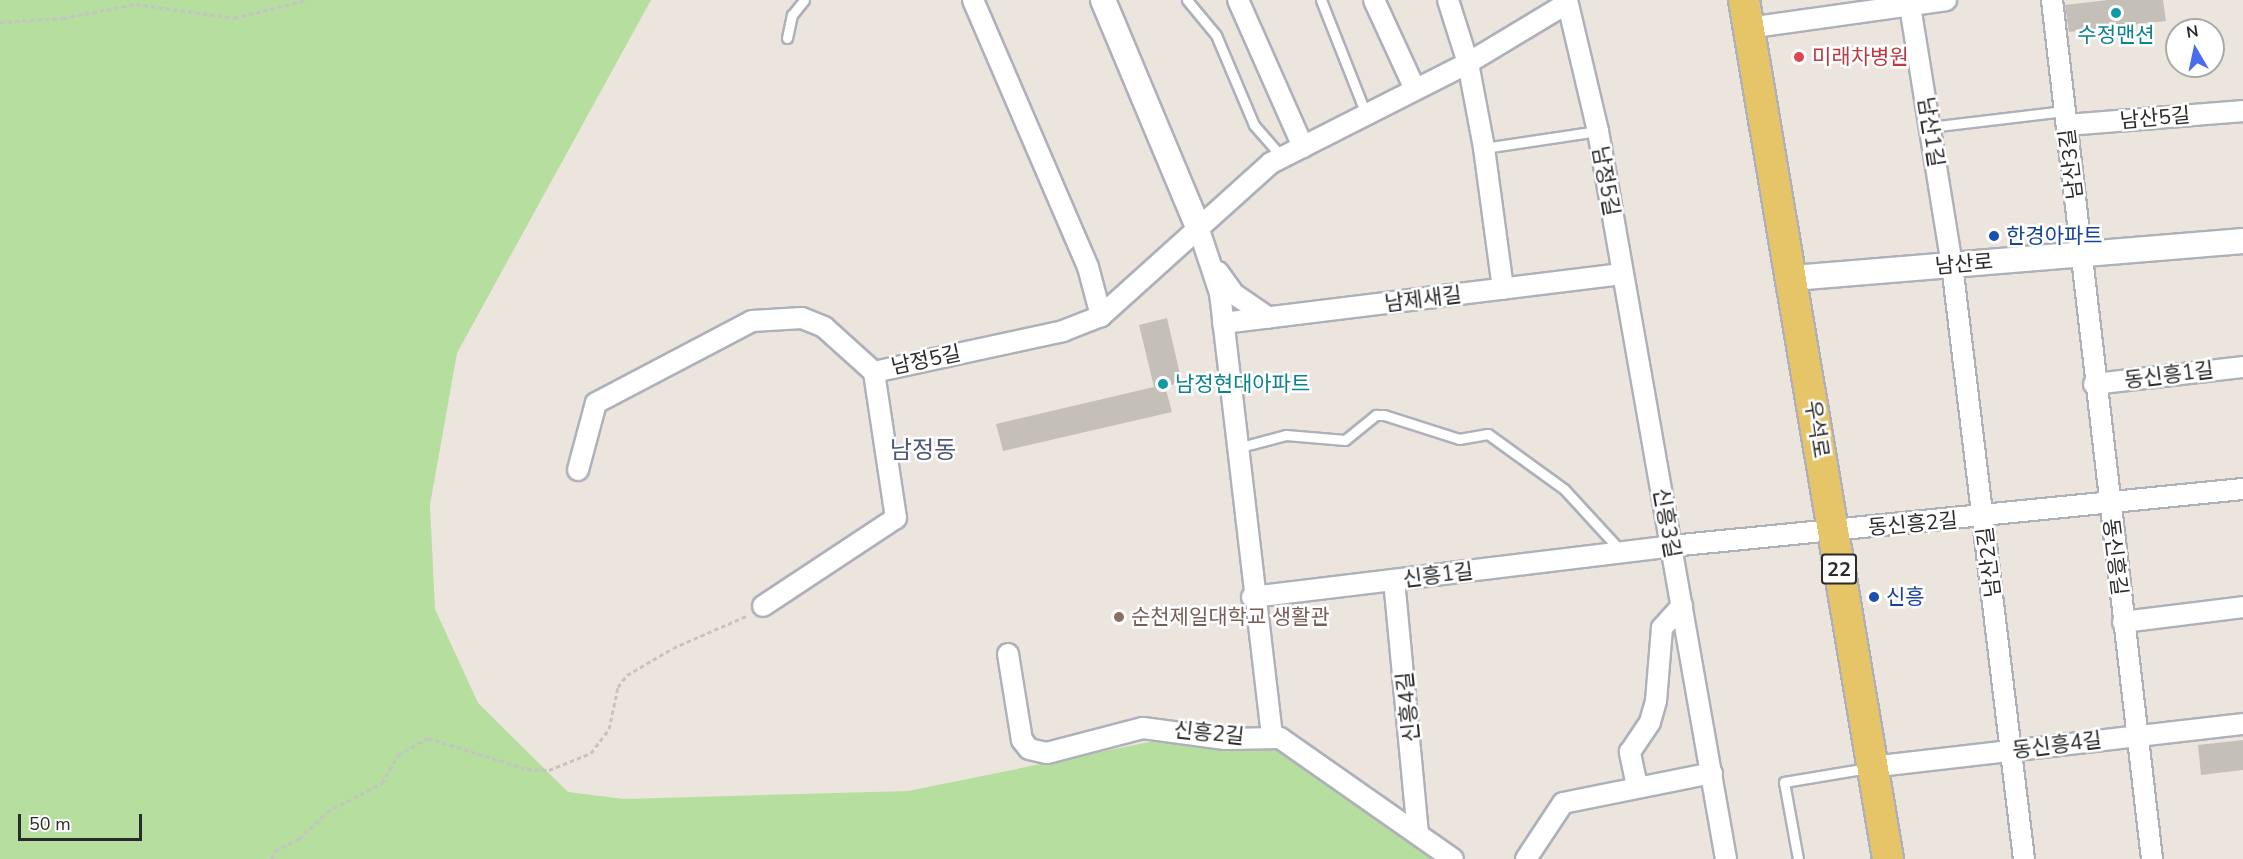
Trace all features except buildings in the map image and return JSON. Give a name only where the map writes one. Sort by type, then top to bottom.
[{"type":"main road","name":"우석로","points":[[1746,14],[1793,278],[1871,768],[1888,859]]},
{"type":"street","points":[[973,0],[1088,267],[1101,316]]},
{"type":"street","points":[[1103,0],[1213,264],[1223,323],[1234,449],[1272,737]]},
{"type":"street","points":[[1238,0],[1303,147]]},
{"type":"street","points":[[1374,0],[1414,87]]},
{"type":"street","points":[[1448,0],[1468,63],[1484,148],[1503,289]]},
{"type":"street","points":[[1567,0],[1598,131]]},
{"type":"street","name":"남정5길","points":[[763,606],[896,518],[874,372],[1063,331],[1101,316],[1257,172],[1414,87],[1468,63],[1562,7],[1567,0]]},
{"type":"street","points":[[1746,14],[1947,0]]},
{"type":"street","name":"남산3길","points":[[2052,0],[2082,254]]},
{"type":"street","name":"남산1길","points":[[1910,2],[1952,265]]},
{"type":"street","name":"남산5길","points":[[2066,118],[2243,111]]},
{"type":"street","name":"남정5길","points":[[1598,131],[1622,274]]},
{"type":"street","name":"남산로","points":[[1793,278],[2243,241]]},
{"type":"street","name":"동신흥길","points":[[2082,254],[2094,384],[2152,859]]},
{"type":"street","points":[[1213,264],[1234,294],[1269,318]]},
{"type":"street","name":"남산2길","points":[[1952,265],[2024,859]]},
{"type":"street","name":"남제새길","points":[[1223,323],[1622,274]]},
{"type":"street","name":"신흥3길","points":[[1622,274],[1726,859]]},
{"type":"street","points":[[578,470],[596,403],[752,321],[802,318],[813,322],[874,372]]},
{"type":"street","name":"동신흥1길","points":[[2094,384],[2243,367]]},
{"type":"street","name":"동신흥2길","points":[[1833,531],[2243,489]]},
{"type":"street","name":"신흥1길","points":[[1252,597],[1672,546],[1833,531]]},
{"type":"street","name":"신흥4길","points":[[1394,580],[1418,833]]},
{"type":"street","points":[[1637,786],[1630,752],[1650,722],[1656,701],[1662,628],[1682,606]]},
{"type":"street","points":[[2123,622],[2243,607]]},
{"type":"street","name":"신흥2길","points":[[1008,654],[1022,740],[1029,749],[1047,753],[1143,728],[1225,739],[1272,737],[1295,748],[1453,859]]},
{"type":"street","name":"동신흥4길","points":[[1871,768],[2243,724]]},
{"type":"street","points":[[1526,859],[1563,803],[1637,786],[1712,773]]},
{"type":"lane","points":[[787,38],[792,15],[804,0]]},
{"type":"lane","points":[[1187,0],[1216,35],[1254,125],[1282,157]]},
{"type":"lane","points":[[1321,0],[1366,114]]},
{"type":"lane","name":"남산3길","points":[[1930,127],[2066,118]]},
{"type":"lane","name":"남정5길","points":[[1484,148],[1598,131]]},
{"type":"lane","points":[[1234,449],[1286,435],[1345,440],[1384,415],[1459,439],[1488,434],[1564,489],[1623,553]]},
{"type":"lane","points":[[1798,859],[1784,782],[1871,768]]},
{"type":"path","points":[[0,22],[63,18],[136,4],[234,18],[308,0]]},
{"type":"path","points":[[272,859],[275,851],[299,839],[327,812],[382,783],[398,755],[428,738],[527,769],[549,771],[591,753],[609,729],[618,687],[627,675],[763,606]]},
{"type":"green space","points":[[0,0],[651,0],[457,353],[430,505],[435,609],[478,703],[568,792],[624,799],[908,791],[1164,739],[1276,746],[1439,859],[0,859]]},
{"type":"place","name":"수정맨션","points":[[2116,13]]},
{"type":"place","name":"미래차병원","points":[[1799,57]]},
{"type":"place","name":"한경아파트","points":[[1994,236]]},
{"type":"place","name":"남정현대아파트","points":[[1163,384]]},
{"type":"place","name":"신흥","points":[[1874,597]]},
{"type":"place","name":"순천제일대학교 생활관","points":[[1119,617]]},
{"type":"district","name":"남정동","points":[[923,451]]}]
